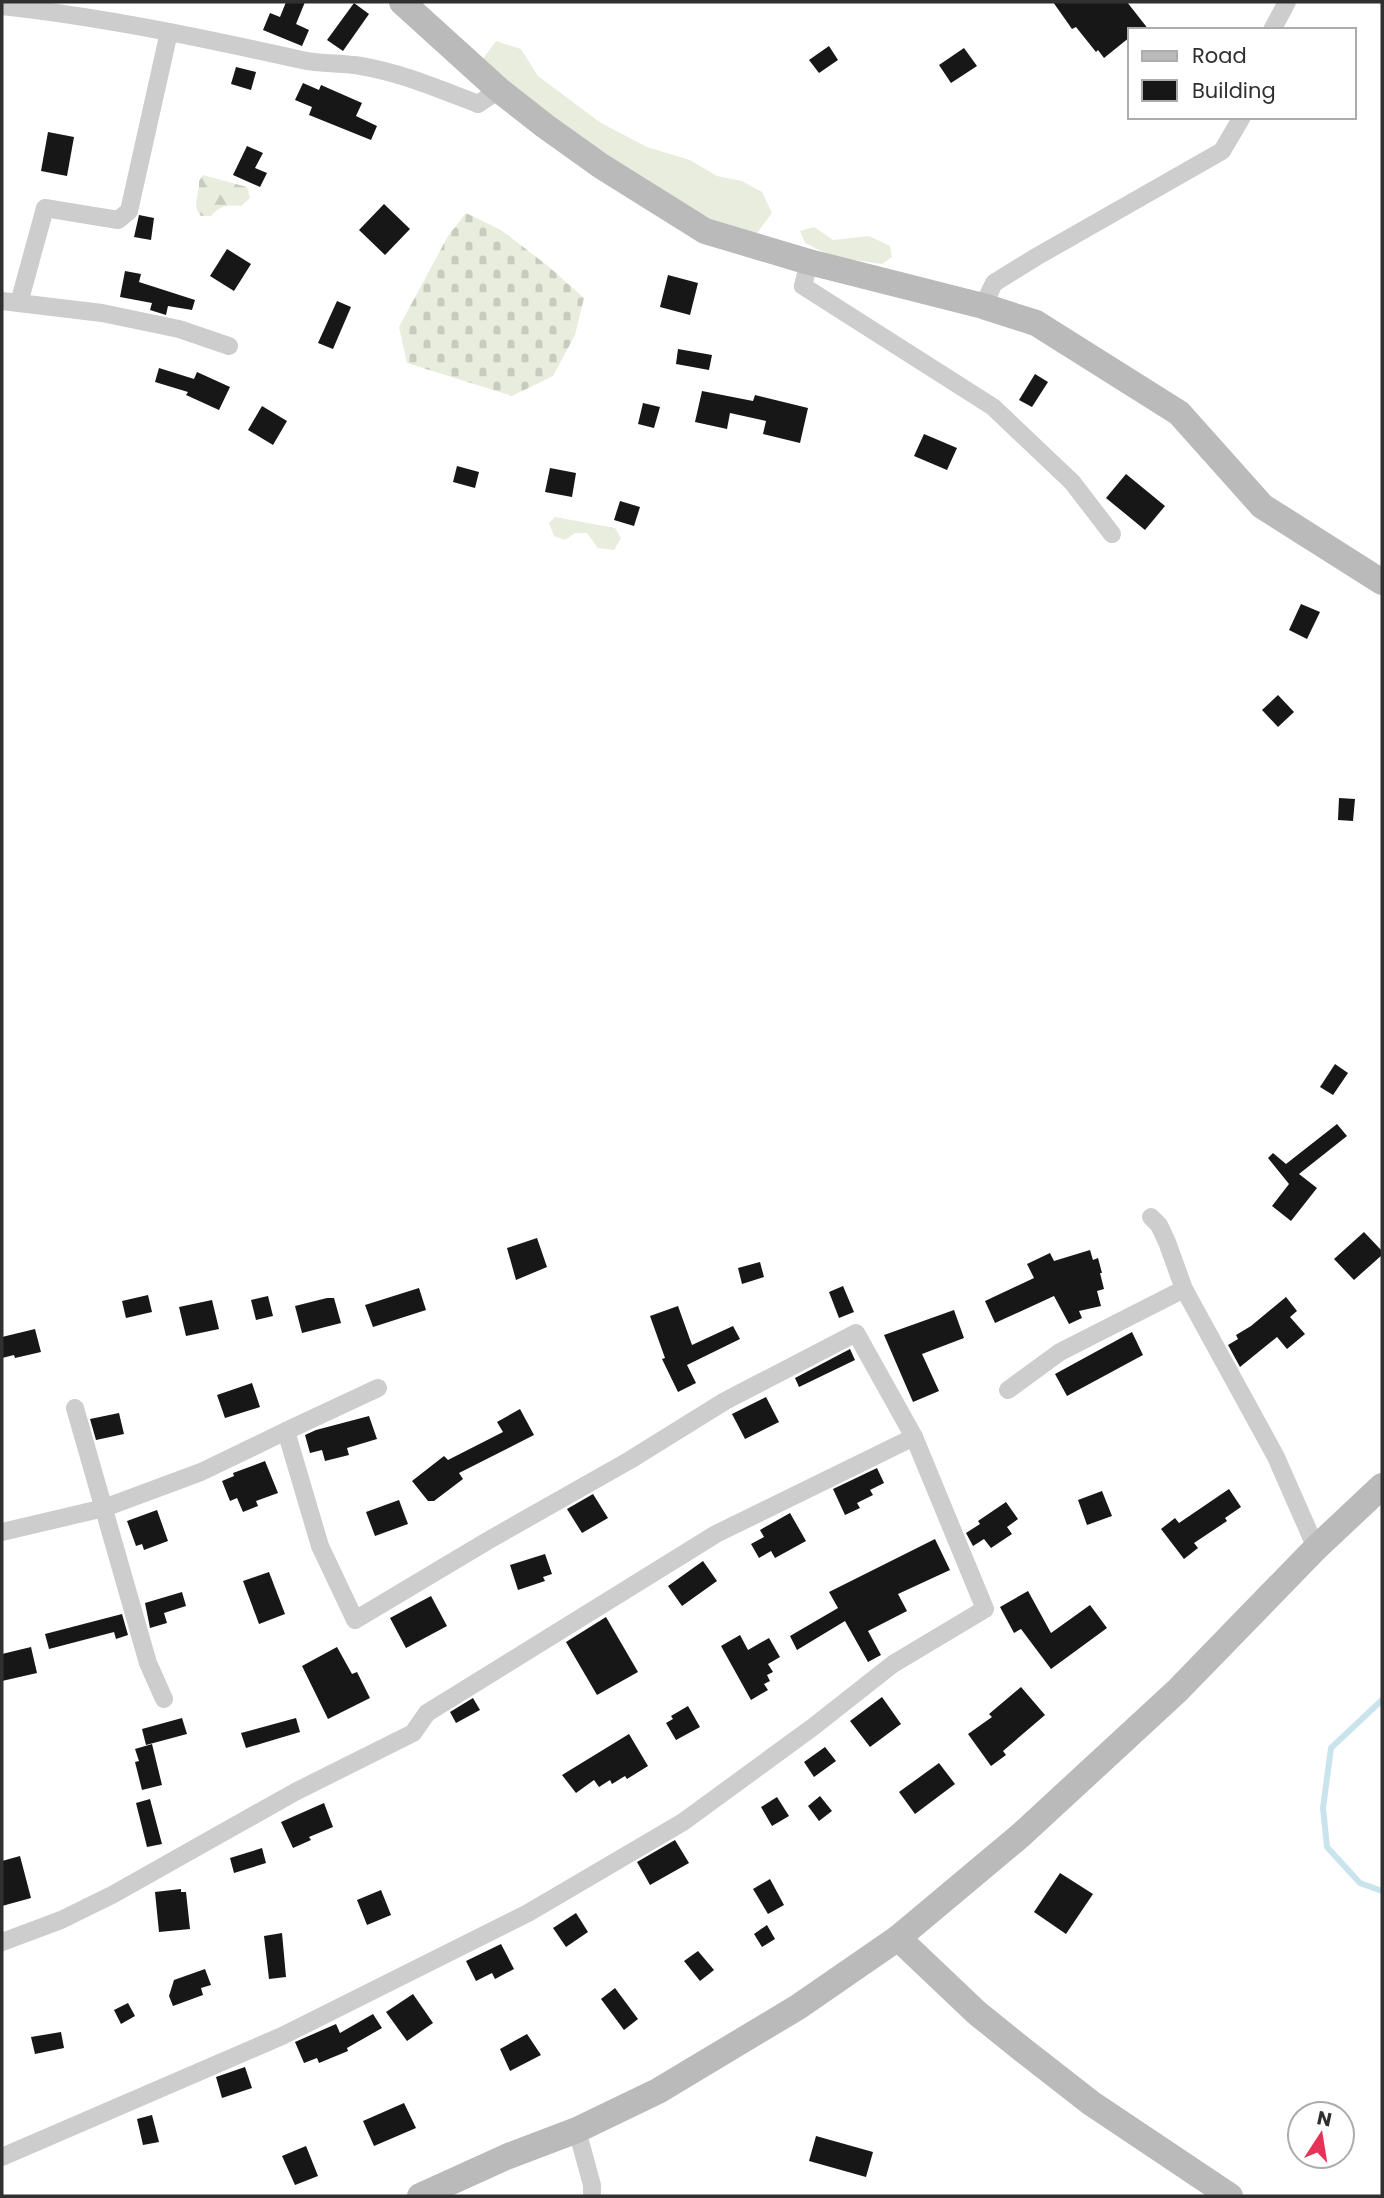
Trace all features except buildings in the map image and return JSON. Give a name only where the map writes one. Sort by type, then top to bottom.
[{"type":"street","points":[[402,2],[499,90],[601,166],[705,231],[809,262],[984,306],[1036,323],[1179,413],[1262,506],[1382,582]]},
{"type":"street","points":[[1273,28],[1287,2]]},
{"type":"street","points":[[2,6],[59,12],[308,61],[361,66],[402,75],[478,104],[499,90]]},
{"type":"street","points":[[169,32],[129,211],[118,220],[45,208],[10,302],[102,313],[179,329],[229,346]]},
{"type":"street","points":[[984,306],[994,283],[1222,151],[1241,119]]},
{"type":"street","points":[[809,262],[803,286],[993,407],[1072,482],[1112,534]]},
{"type":"street","points":[[1152,1217],[1167,1241],[1184,1289],[1276,1457],[1316,1548]]},
{"type":"street","points":[[1008,1390],[1060,1352],[1184,1289]]},
{"type":"street","points":[[4,2152],[282,2035],[528,1913],[683,1822],[813,1727],[892,1664],[985,1609],[914,1437],[856,1333],[725,1401],[630,1460],[355,1620],[320,1546],[286,1431]]},
{"type":"street","points":[[2,1532],[104,1508],[201,1472],[378,1388]]},
{"type":"street","points":[[75,1408],[148,1663],[164,1699]]},
{"type":"street","points":[[2,1942],[61,1920],[112,1895],[295,1792],[413,1733],[427,1713],[716,1534],[914,1437]]},
{"type":"street","points":[[420,2196],[506,2157],[577,2130],[658,2091],[798,2007],[898,1938],[1021,1835],[1177,1691],[1316,1548],[1382,1486]]},
{"type":"street","points":[[898,1938],[978,2013],[1052,2073],[1091,2103],[1230,2196]]},
{"type":"street","points":[[577,2130],[592,2185],[592,2196]]},
{"type":"green space","points":[[496,41],[521,49],[538,76],[601,123],[647,147],[690,160],[717,176],[742,181],[762,192],[772,213],[757,233],[718,229],[555,122],[483,59]]},
{"type":"green space","points":[[203,175],[247,187],[250,198],[241,206],[225,207],[211,216],[201,216],[196,204],[199,181]]},
{"type":"green space","points":[[466,213],[501,230],[584,298],[575,335],[553,376],[512,396],[407,363],[399,327],[448,236]]},
{"type":"green space","points":[[814,227],[833,240],[869,236],[890,246],[892,257],[882,264],[834,257],[805,243],[800,231]]},
{"type":"green space","points":[[555,517],[615,528],[621,538],[614,550],[598,548],[587,533],[575,533],[565,540],[554,536],[549,523]]},
{"type":"waterway","points":[[1382,1700],[1331,1748],[1323,1808],[1327,1847],[1360,1883],[1382,1891]]}]
